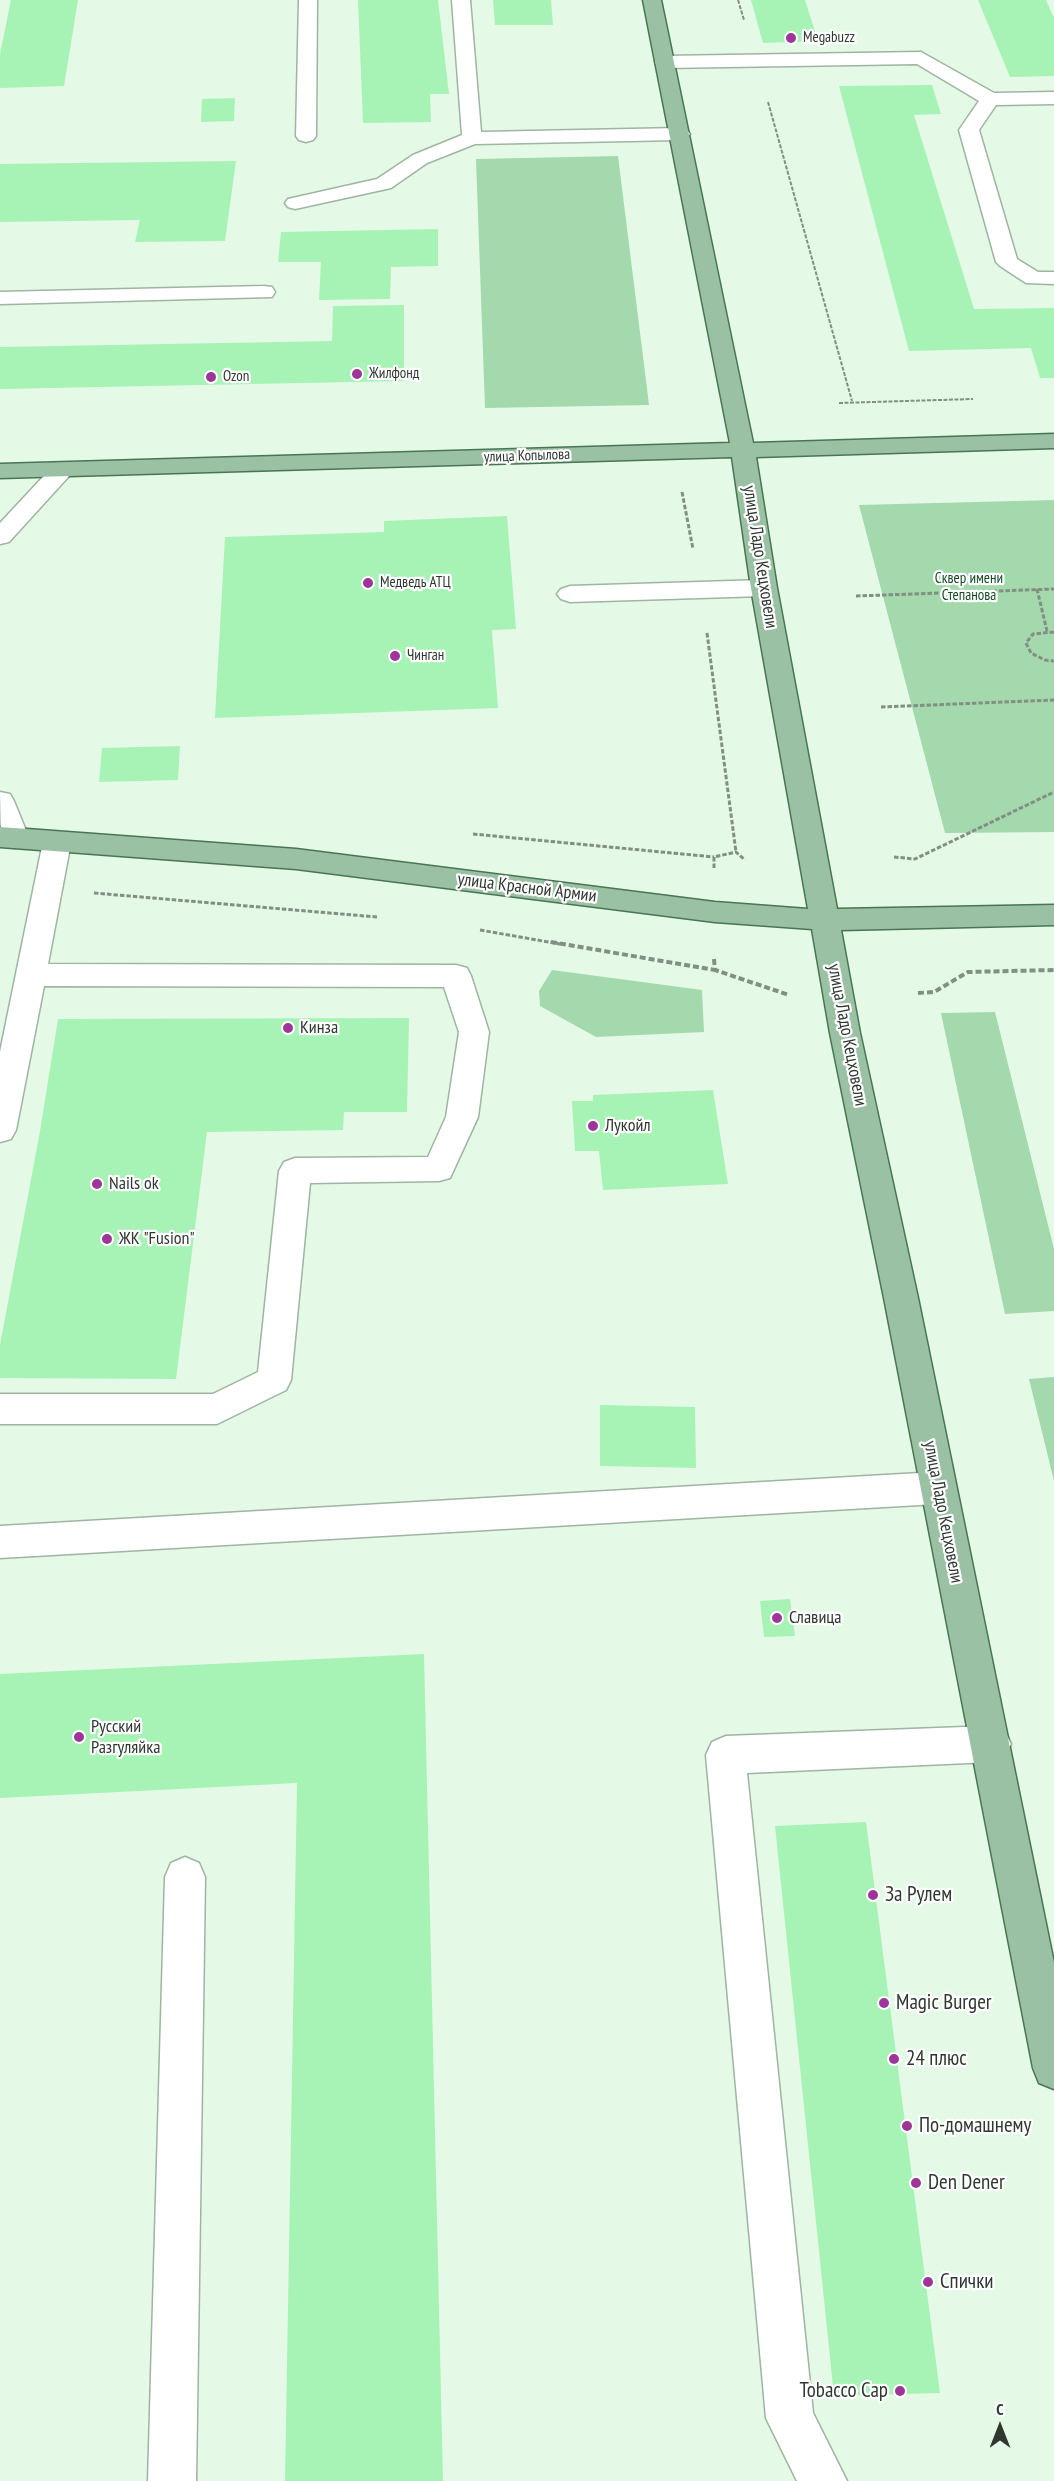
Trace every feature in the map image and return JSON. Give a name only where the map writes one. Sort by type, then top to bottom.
[{"type":"main road","name":"улица Ладо Кецховели","points":[[652,0],[743,450],[764,588],[824,920],[991,1744],[1054,2068]]},
{"type":"main road","name":"улица Копылова","points":[[0,471],[1054,441]]},
{"type":"main road","name":"улица Красной Армии","points":[[8,838],[296,859],[715,912],[824,920],[1054,915]]},
{"type":"lane","points":[[306,136],[309,0]]},
{"type":"lane","points":[[461,0],[472,138]]},
{"type":"lane","points":[[664,62],[921,58],[990,99],[1054,98]]},
{"type":"lane","points":[[990,99],[969,130],[1007,262],[1034,278],[1054,278]]},
{"type":"lane","points":[[295,204],[384,184],[420,159],[472,138],[680,134]]},
{"type":"lane","points":[[0,298],[264,292]]},
{"type":"lane","points":[[0,537],[62,470]]},
{"type":"lane","points":[[570,594],[764,588]]},
{"type":"lane","points":[[0,801],[8,838]]},
{"type":"lane","points":[[0,1130],[57,842]]},
{"type":"lane","points":[[0,1409],[217,1409],[274,1380],[295,1171],[439,1170],[462,1117],[474,1032],[456,976],[32,975]]},
{"type":"lane","points":[[0,1542],[938,1488]]},
{"type":"lane","points":[[823,2481],[790,2418],[726,1755],[991,1744]]},
{"type":"lane","points":[[172,2481],[185,1878]]},
{"type":"path","points":[[738,0],[757,60],[852,401]]},
{"type":"path","points":[[672,491],[683,492],[700,589],[736,852],[745,860]]},
{"type":"path","points":[[1037,589],[1047,631]]},
{"type":"path","points":[[856,596],[1054,589]]},
{"type":"path","points":[[1054,632],[1039,632],[1028,638],[1027,648],[1037,657],[1054,662]]},
{"type":"path","points":[[880,707],[1054,700]]},
{"type":"path","points":[[894,857],[915,859],[1054,792]]},
{"type":"path","points":[[714,878],[714,857],[736,852]]},
{"type":"path","points":[[48,889],[384,918]]},
{"type":"path","points":[[476,929],[715,970],[790,995]]},
{"type":"path","points":[[714,959],[715,970]]},
{"type":"path","points":[[918,993],[934,992],[968,972],[1054,970]]},
{"type":"green space","points":[[618,156],[649,405],[485,408],[476,159]]},
{"type":"green space","name":"Сквер имени Степанова","points":[[1054,500],[1054,832],[945,833],[859,505]]},
{"type":"green space","points":[[552,970],[702,990],[704,1032],[596,1037],[540,1006],[539,991]]},
{"type":"green space","points":[[995,1012],[1054,1249],[1054,1311],[1005,1314],[941,1013]]},
{"type":"green space","points":[[1054,1377],[1054,1481],[1029,1379]]},
{"type":"building","points":[[11,0],[78,0],[64,86],[0,88],[0,54]]},
{"type":"building","points":[[358,0],[438,0],[449,94],[430,94],[431,122],[363,123]]},
{"type":"building","points":[[493,0],[551,0],[553,25],[495,25]]},
{"type":"building","points":[[751,0],[805,0],[818,41],[763,43]]},
{"type":"building","points":[[978,0],[1046,0],[1054,18],[1054,76],[1010,77]]},
{"type":"building","points":[[932,85],[941,114],[914,115],[974,309],[1054,308],[1054,378],[1040,378],[1031,348],[909,351],[839,86]]},
{"type":"building","points":[[235,98],[234,121],[201,122],[202,99]]},
{"type":"building","points":[[236,161],[225,241],[135,242],[140,220],[0,222],[0,164]]},
{"type":"building","points":[[438,229],[438,266],[391,267],[390,299],[319,300],[321,262],[278,262],[281,232]]},
{"type":"building","points":[[404,305],[404,381],[0,389],[0,347],[332,341],[333,306]]},
{"type":"building","name":"Медведь АТЦ","points":[[507,516],[516,629],[492,630],[498,708],[215,718],[225,537],[384,532],[384,521]]},
{"type":"building","points":[[180,746],[178,780],[99,782],[102,748]]},
{"type":"building","name":"ЖК \"Fusion\"","points":[[409,1018],[407,1112],[344,1112],[343,1130],[207,1132],[176,1379],[0,1378],[0,1345],[40,1131],[58,1019]]},
{"type":"building","points":[[713,1090],[728,1184],[603,1190],[599,1151],[575,1151],[572,1101],[593,1101],[593,1095]]},
{"type":"building","points":[[600,1405],[695,1407],[696,1468],[600,1466]]},
{"type":"building","name":"Славица","points":[[790,1599],[795,1636],[764,1637],[760,1601]]},
{"type":"building","points":[[424,1654],[443,2481],[285,2481],[297,1783],[0,1798],[0,1674]]},
{"type":"building","points":[[866,1822],[940,2393],[834,2396],[775,1826]]},
{"type":"place","name":"Megabuzz","points":[[791,38]]},
{"type":"place","name":"Жилфонд","points":[[357,374]]},
{"type":"place","name":"Ozon","points":[[211,377]]},
{"type":"place","name":"Медведь АТЦ","points":[[368,583]]},
{"type":"place","name":"Чинган","points":[[395,656]]},
{"type":"place","name":"Кинза","points":[[288,1028]]},
{"type":"place","name":"Лукойл","points":[[593,1126]]},
{"type":"place","name":"Nails ok","points":[[97,1184]]},
{"type":"place","name":"ЖК \"Fusion\"","points":[[107,1239]]},
{"type":"place","name":"Славица","points":[[777,1618]]},
{"type":"place","name":"Русский Разгуляйка","points":[[79,1737]]},
{"type":"place","name":"За Рулем","points":[[873,1895]]},
{"type":"place","name":"Magic Burger","points":[[884,2003]]},
{"type":"place","name":"24 плюс","points":[[894,2059]]},
{"type":"place","name":"По-домашнему","points":[[907,2126]]},
{"type":"place","name":"Den Dener","points":[[916,2183]]},
{"type":"place","name":"Спички","points":[[928,2282]]},
{"type":"place","name":"Tobacco Cap","points":[[900,2391]]}]
